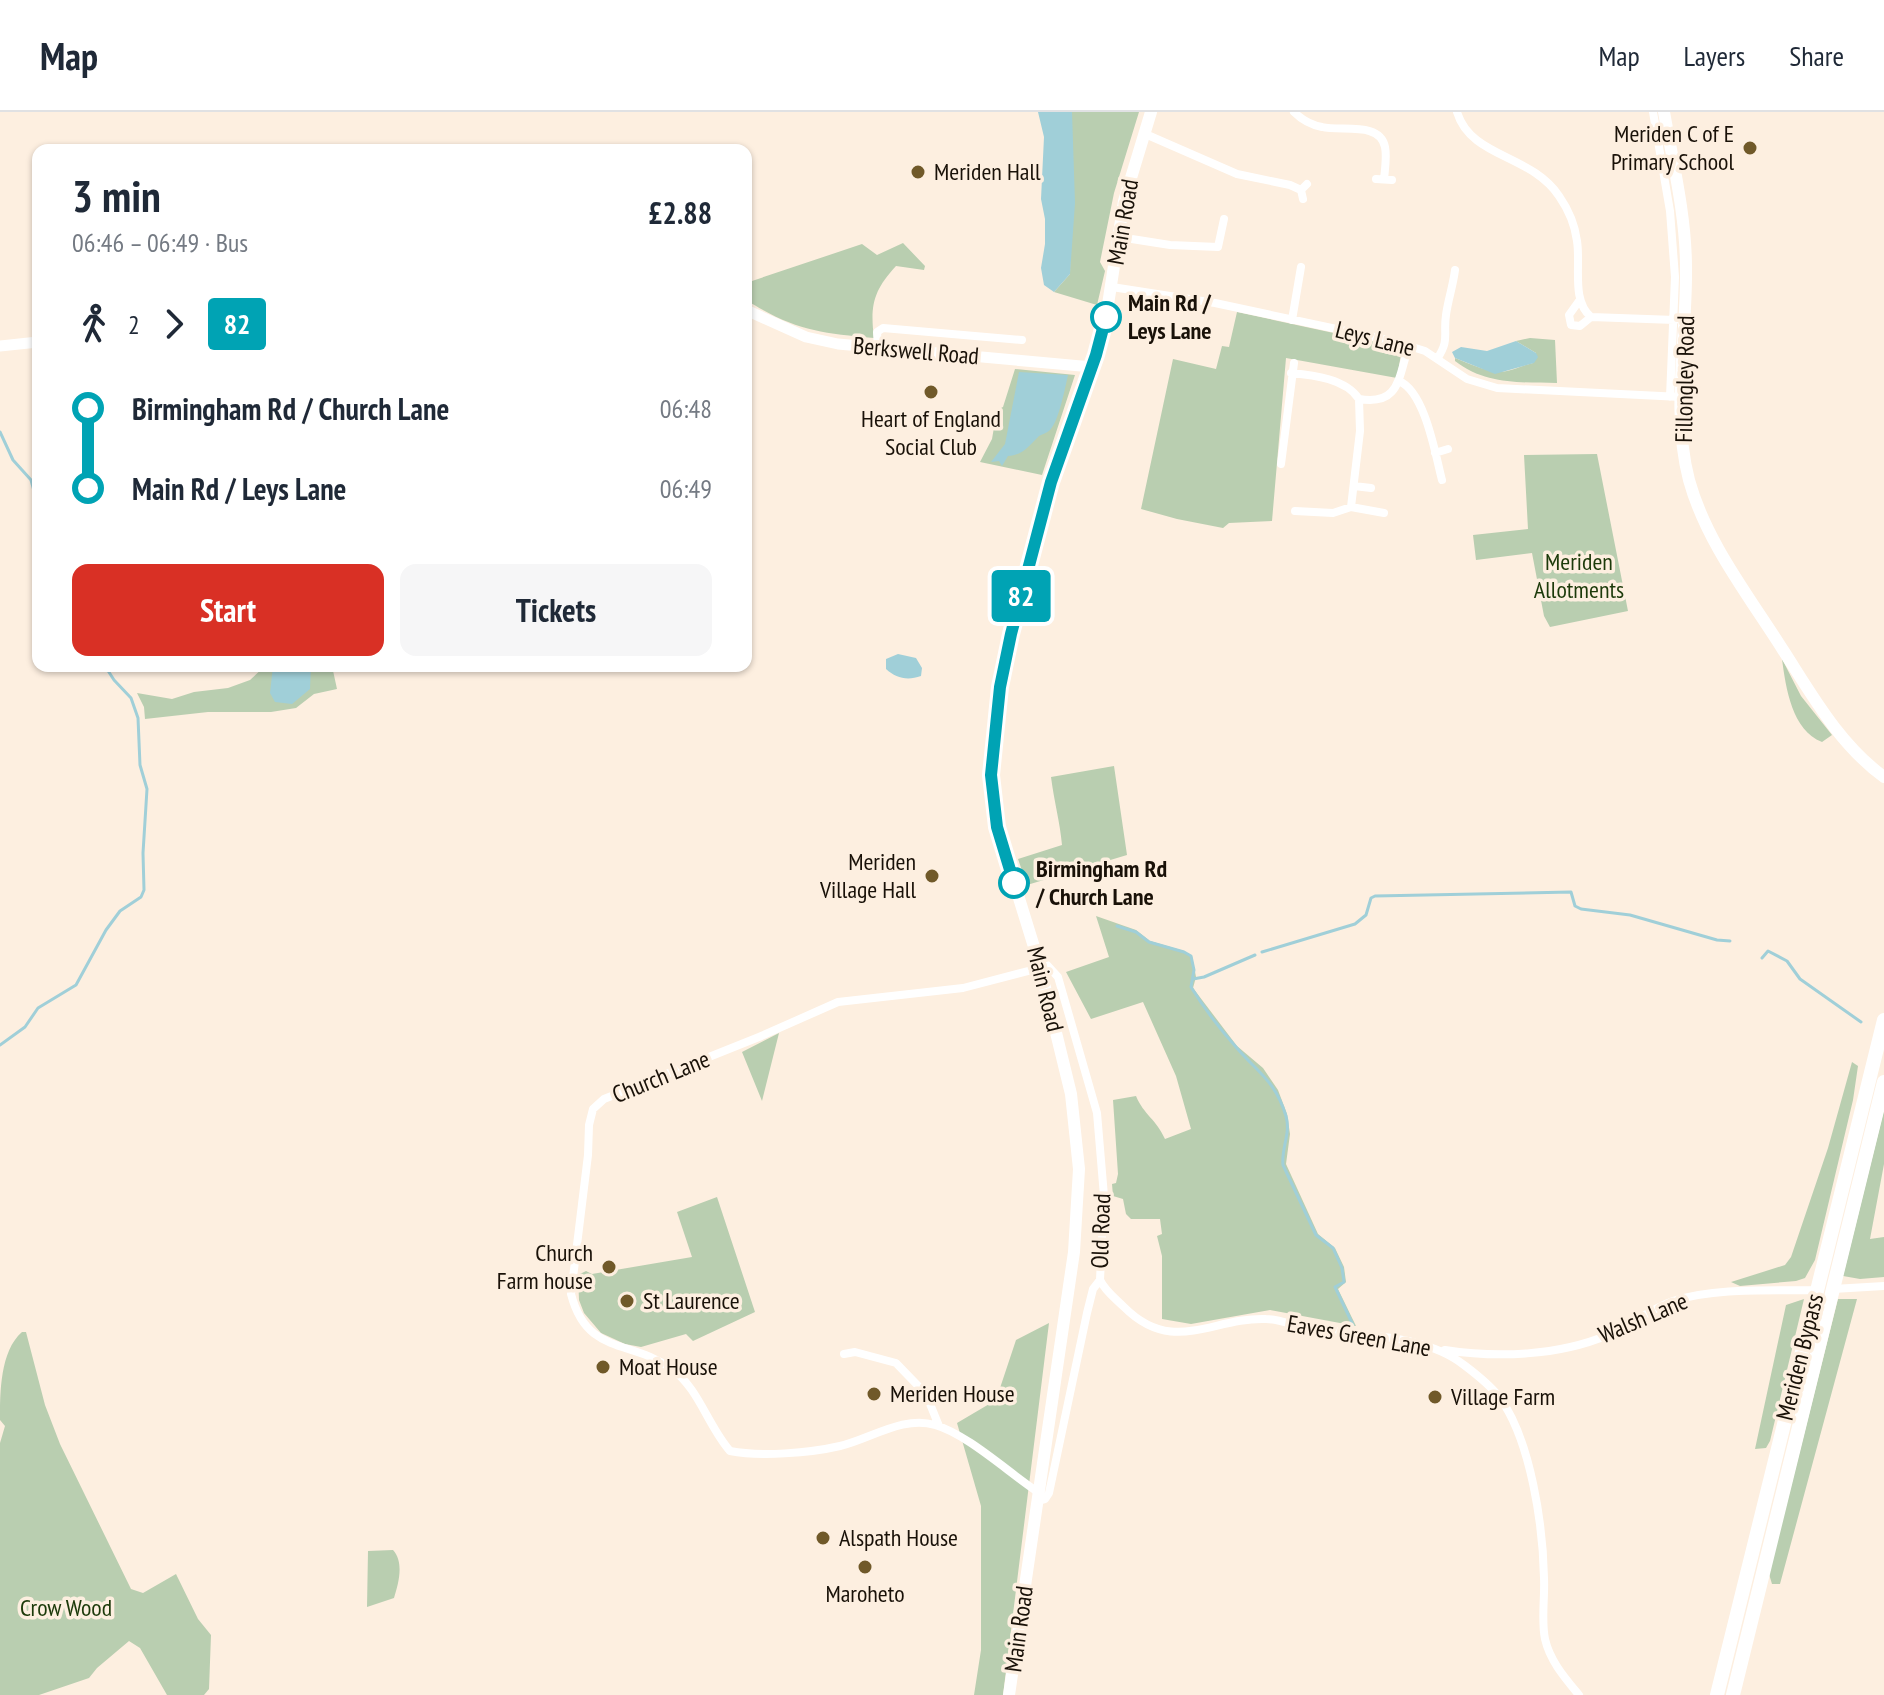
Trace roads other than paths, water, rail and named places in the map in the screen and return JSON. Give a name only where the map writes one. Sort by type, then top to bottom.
[{"type":"highway","name":"Meriden Bypass","points":[[1717,1695],[1884,1020]]},
{"type":"highway","name":"Meriden Bypass","points":[[1733,1695],[1884,1082]]},
{"type":"main road","name":"Main Road","points":[[1009,1695],[1074,1252],[1079,1169],[1071,1094],[1040,965],[997,827],[991,775],[993,745],[1006,657],[1063,445],[1105,324],[1124,201],[1151,112]]},
{"type":"main road","name":"Fillongley Road","points":[[1664,112],[1686,251],[1686,310],[1675,397],[1690,483],[1710,531],[1828,719],[1851,747],[1884,777]]},
{"type":"street","points":[[1294,112],[1321,127],[1370,130],[1378,134],[1386,149],[1384,179]]},
{"type":"street","points":[[1457,112],[1461,124],[1476,141],[1534,170],[1558,195],[1578,243],[1579,301],[1591,317]]},
{"type":"street","name":"Fillongley Road","points":[[1653,112],[1673,236],[1675,397]]},
{"type":"street","points":[[1143,133],[1237,174],[1304,191]]},
{"type":"street","points":[[1119,237],[1170,245],[1218,247],[1224,219]]},
{"type":"street","points":[[1292,320],[1301,267]]},
{"type":"street","points":[[1437,359],[1446,346],[1446,316],[1455,270]]},
{"type":"street","points":[[1443,282],[1454,282]]},
{"type":"street","name":"Leys Lane","points":[[1112,287],[1215,303],[1409,346],[1437,359],[1467,379],[1497,388],[1675,397]]},
{"type":"street","points":[[1579,301],[1569,315],[1571,325],[1580,326],[1591,317],[1675,320]]},
{"type":"street","name":"Berkswell Road","points":[[752,313],[806,337],[838,344],[1092,367]]},
{"type":"street","points":[[878,348],[877,332],[883,328],[1022,340]]},
{"type":"street","points":[[0,346],[32,343]]},
{"type":"street","points":[[1359,399],[1383,399],[1393,391],[1409,346]]},
{"type":"street","points":[[1281,464],[1294,363]]},
{"type":"street","points":[[1291,373],[1343,385],[1359,399],[1360,431],[1351,507]]},
{"type":"street","points":[[1399,381],[1407,384],[1418,401],[1442,480]]},
{"type":"street","points":[[1435,453],[1448,449]]},
{"type":"street","points":[[1354,486],[1371,488]]},
{"type":"street","points":[[1295,511],[1333,513],[1351,507],[1384,513]]},
{"type":"street","name":"Old Road","points":[[1038,1496],[1045,1499],[1049,1493],[1087,1313],[1093,1289],[1100,1280],[1104,1196],[1097,1113],[1058,977],[1047,965],[1040,965]]},
{"type":"street","name":"Church Lane","points":[[939,1426],[904,1424],[839,1447],[813,1451],[730,1451],[685,1380],[669,1367],[598,1338],[576,1313],[571,1294],[590,1119],[593,1109],[604,1099],[838,1002],[963,988],[1040,965]]},
{"type":"street","name":"Eaves Green Lane","points":[[1100,1280],[1128,1311],[1160,1330],[1212,1329],[1246,1320],[1269,1319],[1303,1328],[1416,1341],[1440,1349],[1465,1365],[1500,1397],[1519,1437],[1540,1518],[1544,1636],[1551,1657],[1579,1695]]},
{"type":"street","name":"Walsh Lane","points":[[1440,1349],[1473,1354],[1533,1352],[1575,1345],[1608,1335],[1672,1301],[1707,1294],[1884,1286]]},
{"type":"street","points":[[844,1354],[855,1352],[896,1363],[926,1394],[939,1426],[1038,1496]]},
{"type":"street","points":[[1465,1365],[1473,1354]]},
{"type":"water","points":[[1038,112],[1072,112],[1075,203],[1070,274],[1054,292],[1044,285],[1041,268],[1045,244],[1041,199],[1044,137]]},
{"type":"water","points":[[1516,341],[1538,357],[1534,363],[1495,374],[1455,358],[1452,352],[1461,347],[1487,351]]},
{"type":"water","points":[[1019,372],[1068,375],[1053,426],[1022,452],[1008,456],[1002,466],[999,461],[991,462],[1005,444]]},
{"type":"water","points":[[898,654],[916,658],[922,668],[921,676],[902,678],[886,669],[886,659]]},
{"type":"water","points":[[272,672],[311,672],[310,689],[292,704],[275,702],[270,693]]},
{"type":"waterway","points":[[0,432],[13,460],[32,484]]},
{"type":"waterway","points":[[0,1045],[25,1027],[38,1008],[76,985],[106,930],[120,911],[141,897],[144,890],[147,789],[140,765],[138,718],[131,698],[109,672]]},
{"type":"waterway","points":[[1262,952],[1355,924],[1366,915],[1371,898],[1375,896],[1571,892],[1575,906],[1581,909],[1630,915],[1730,941]]},
{"type":"waterway","points":[[1117,926],[1136,932],[1149,942],[1191,956],[1194,970],[1191,987],[1224,1033],[1277,1094],[1287,1123],[1283,1165],[1316,1235],[1333,1248],[1342,1268],[1344,1282],[1335,1287],[1353,1325]]},
{"type":"waterway","points":[[1762,958],[1768,951],[1787,961],[1800,979],[1861,1022]]},
{"type":"waterway","points":[[1193,979],[1255,955]]},
{"type":"place","name":"Meriden C of E Primary School","points":[[1750,148]]},
{"type":"place","name":"Meriden Hall","points":[[918,172]]},
{"type":"place","name":"Main Rd / Leys Lane","points":[[1106,317]]},
{"type":"place","name":"Heart of England Social Club","points":[[931,392]]},
{"type":"place","name":"Meriden Village Hall","points":[[932,876]]},
{"type":"place","name":"Birmingham Rd / Church Lane","points":[[1014,883]]},
{"type":"place","name":"Church Farm house","points":[[609,1267]]},
{"type":"place","name":"St Laurence","points":[[627,1301]]},
{"type":"place","name":"Moat House","points":[[603,1367]]},
{"type":"place","name":"Meriden House","points":[[874,1394]]},
{"type":"place","name":"Village Farm","points":[[1435,1397]]},
{"type":"place","name":"Alspath House","points":[[823,1538]]},
{"type":"place","name":"Maroheto","points":[[865,1567]]},
{"type":"park label","name":"Meriden Allotments","points":[[1579,576]]},
{"type":"park label","name":"Crow Wood","points":[[66,1608]]}]
